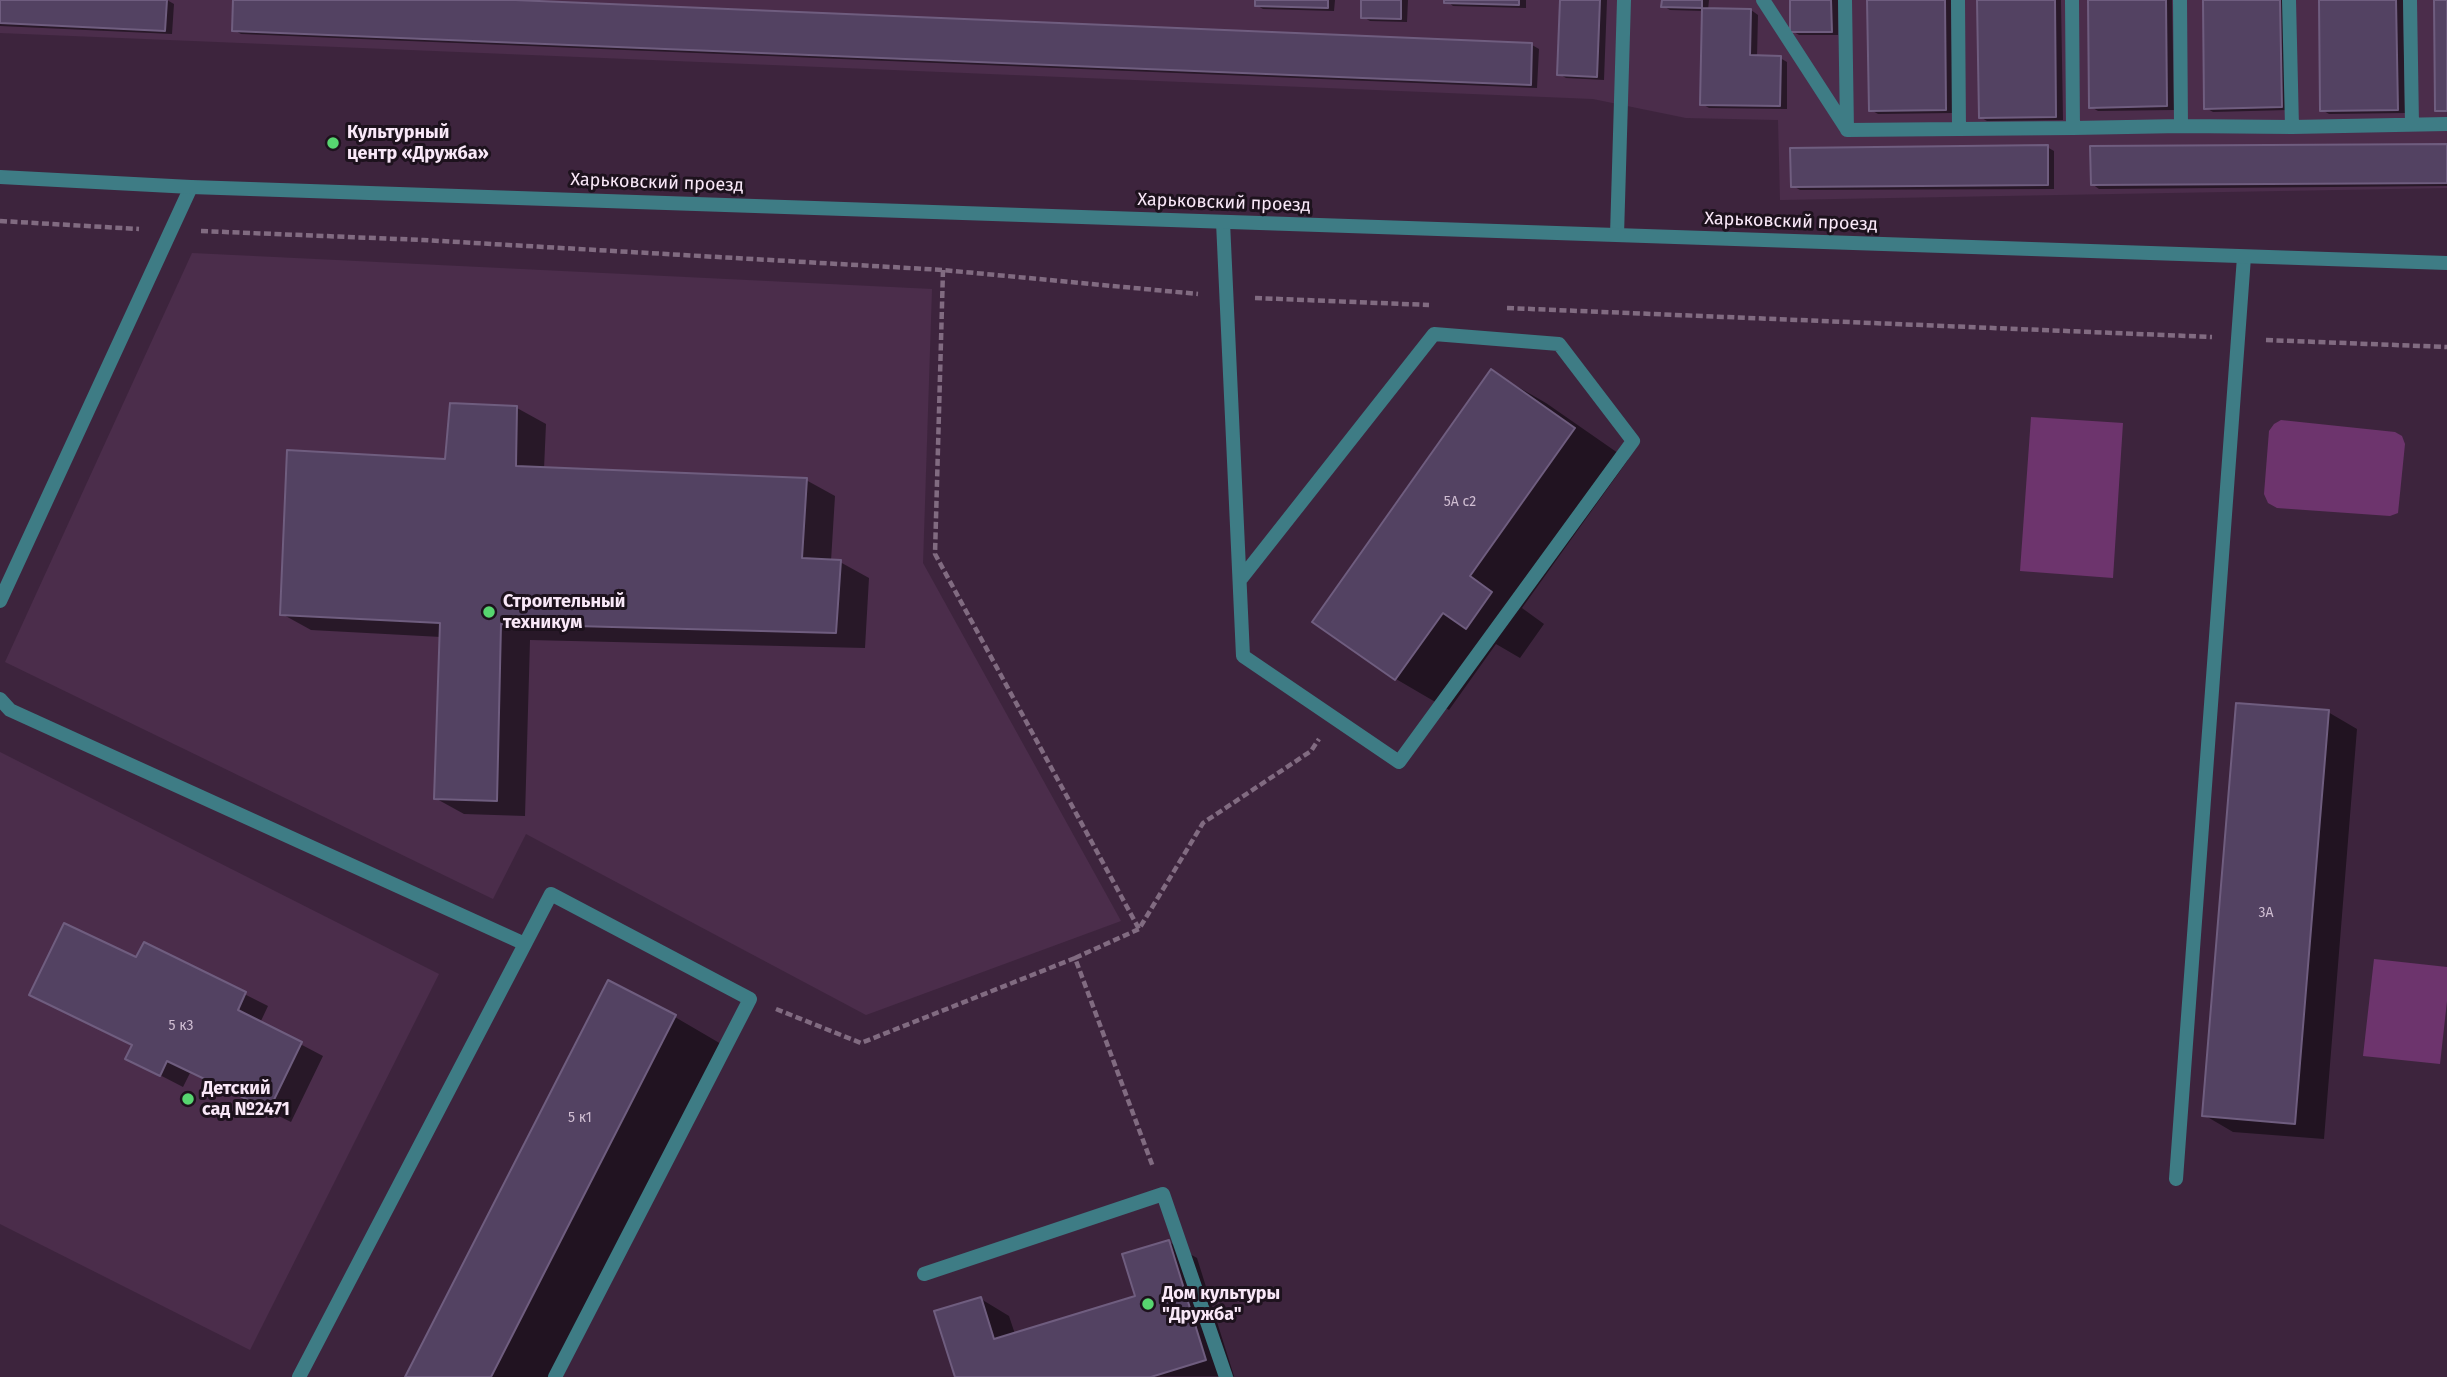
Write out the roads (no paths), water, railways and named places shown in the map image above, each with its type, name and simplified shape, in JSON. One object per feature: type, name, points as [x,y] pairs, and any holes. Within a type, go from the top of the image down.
[{"type":"street","points":[[1617,235],[1624,0]]},
{"type":"street","points":[[1763,0],[1847,130]]},
{"type":"street","points":[[1845,0],[1847,130]]},
{"type":"street","points":[[1958,0],[1959,129]]},
{"type":"street","points":[[2072,0],[2073,128]]},
{"type":"street","points":[[2180,0],[2181,126]]},
{"type":"street","points":[[2289,0],[2292,127]]},
{"type":"street","points":[[2410,0],[2412,124]]},
{"type":"street","points":[[1847,130],[2447,124]]},
{"type":"street","name":"Харьковский проезд","points":[[0,177],[191,187],[2447,263]]},
{"type":"street","points":[[1,593],[191,187]]},
{"type":"street","points":[[1223,222],[1243,656],[1399,762],[1633,441],[1559,344],[1434,334],[1240,580]]},
{"type":"street","points":[[2176,1179],[2244,257]]},
{"type":"street","points":[[0,699],[10,710],[525,944]]},
{"type":"street","points":[[299,1377],[551,894],[750,999],[555,1377]]},
{"type":"street","points":[[924,1274],[1163,1194],[1226,1377]]},
{"type":"place","name":"Культурный центр «Дружба»","points":[[333,143]]},
{"type":"place","name":"Строительный техникум","points":[[489,612]]},
{"type":"place","name":"Детский сад №2471","points":[[188,1099]]},
{"type":"place","name":"Дом культуры \"Дружба\"","points":[[1148,1304]]}]
